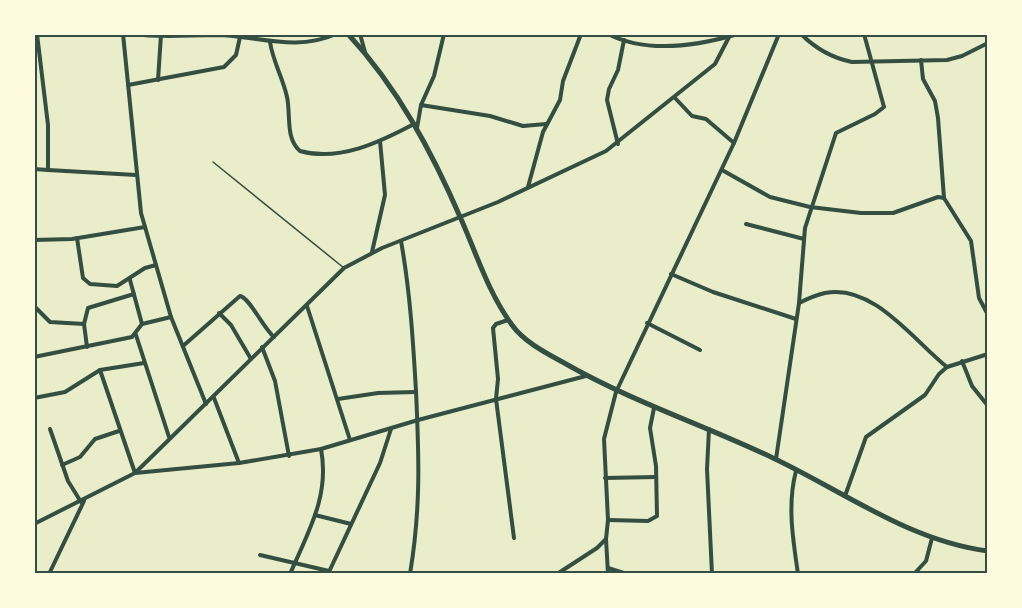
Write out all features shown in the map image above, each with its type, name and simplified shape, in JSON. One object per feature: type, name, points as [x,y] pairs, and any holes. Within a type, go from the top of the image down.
[{"type":"main road","points":[[348,34],[398,97],[416,126],[461,218],[490,291],[508,320],[537,348],[616,392],[776,459],[845,496],[932,538],[987,551]]},
{"type":"street","points":[[37,34],[48,125],[48,170]]},
{"type":"street","points":[[123,34],[136,175],[145,226],[171,317],[206,404]]},
{"type":"street","points":[[133,34],[219,35],[270,42],[315,42],[336,34]]},
{"type":"street","points":[[360,34],[365,53]]},
{"type":"street","points":[[270,42],[273,59],[287,97],[291,138],[294,146],[312,154],[330,155],[380,141],[416,126],[421,105],[434,76],[444,34]]},
{"type":"street","points":[[528,188],[546,124],[560,100],[563,81],[581,34]]},
{"type":"street","points":[[608,34],[624,40],[655,45],[681,45],[738,34]]},
{"type":"street","points":[[608,573],[604,439],[616,392],[722,170],[779,34]]},
{"type":"street","points":[[801,34],[815,48],[852,62],[956,58],[987,43]]},
{"type":"street","points":[[776,459],[799,303],[804,240],[810,207],[836,133],[883,109],[864,34]]},
{"type":"street","points":[[158,80],[161,36]]},
{"type":"street","points":[[128,85],[224,67],[236,55],[240,37]]},
{"type":"street","points":[[34,524],[135,473],[169,437],[214,398],[262,347],[344,268],[372,253],[461,218],[588,161],[618,144],[715,64],[729,37]]},
{"type":"street","points":[[618,144],[608,100],[609,89],[618,70],[624,40]]},
{"type":"street","points":[[921,60],[923,79],[935,101],[938,118],[944,198],[971,241],[979,298],[987,315]]},
{"type":"street","points":[[675,98],[692,116],[706,119],[734,142]]},
{"type":"street","points":[[421,105],[490,116],[523,126],[546,124]]},
{"type":"street","points":[[372,253],[385,195],[380,141]]},
{"type":"street","points":[[34,169],[136,175]]},
{"type":"street","points":[[722,170],[770,197],[810,207],[861,213],[892,213],[938,197],[944,198]]},
{"type":"street","points":[[746,224],[804,240]]},
{"type":"street","points":[[34,240],[77,238],[145,226]]},
{"type":"street","points":[[77,238],[86,282],[117,286],[130,280],[145,268],[156,265]]},
{"type":"street","points":[[401,241],[412,315],[418,420],[420,499],[410,573]]},
{"type":"street","points":[[671,274],[713,292],[796,319]]},
{"type":"street","points":[[130,280],[142,324],[136,335],[169,437]]},
{"type":"street","points":[[799,303],[824,293],[852,294],[887,312],[947,367]]},
{"type":"street","points":[[87,347],[84,324],[87,308],[134,294]]},
{"type":"street","points":[[183,346],[236,298],[244,297],[262,325],[274,337]]},
{"type":"street","points":[[34,306],[50,322],[84,324]]},
{"type":"street","points":[[307,306],[350,440]]},
{"type":"street","points":[[219,313],[231,325],[251,359]]},
{"type":"street","points":[[142,324],[171,317]]},
{"type":"street","points":[[508,320],[496,324],[493,328],[498,379],[496,399],[514,538]]},
{"type":"street","points":[[647,324],[700,350]]},
{"type":"street","points":[[34,357],[136,335]]},
{"type":"street","points":[[262,347],[275,381],[289,456]]},
{"type":"street","points":[[845,496],[866,437],[925,395],[939,374],[947,367],[987,354]]},
{"type":"street","points":[[962,361],[972,386],[987,406]]},
{"type":"street","points":[[34,398],[65,392],[100,370],[144,363]]},
{"type":"street","points":[[100,370],[135,473]]},
{"type":"street","points":[[135,473],[289,456],[586,376]]},
{"type":"street","points":[[338,399],[378,393],[416,392]]},
{"type":"street","points":[[214,398],[239,463]]},
{"type":"street","points":[[608,520],[653,520],[657,516],[656,477],[651,435],[654,408]]},
{"type":"street","points":[[50,429],[72,491],[83,501]]},
{"type":"street","points":[[260,555],[329,572],[380,463],[391,429]]},
{"type":"street","points":[[709,429],[707,469],[712,573]]},
{"type":"street","points":[[62,465],[81,457],[95,439],[119,430]]},
{"type":"street","points":[[290,573],[315,514],[324,483],[321,449]]},
{"type":"street","points":[[796,471],[792,488],[791,512],[798,573]]},
{"type":"street","points":[[605,478],[656,477]]},
{"type":"street","points":[[49,573],[83,501]]},
{"type":"street","points":[[315,514],[351,525]]},
{"type":"street","points":[[914,573],[926,561],[932,538]]},
{"type":"street","points":[[557,573],[597,548],[606,539]]},
{"type":"street","points":[[608,568],[627,573]]},
{"type":"lane","points":[[213,162],[344,268]]}]
